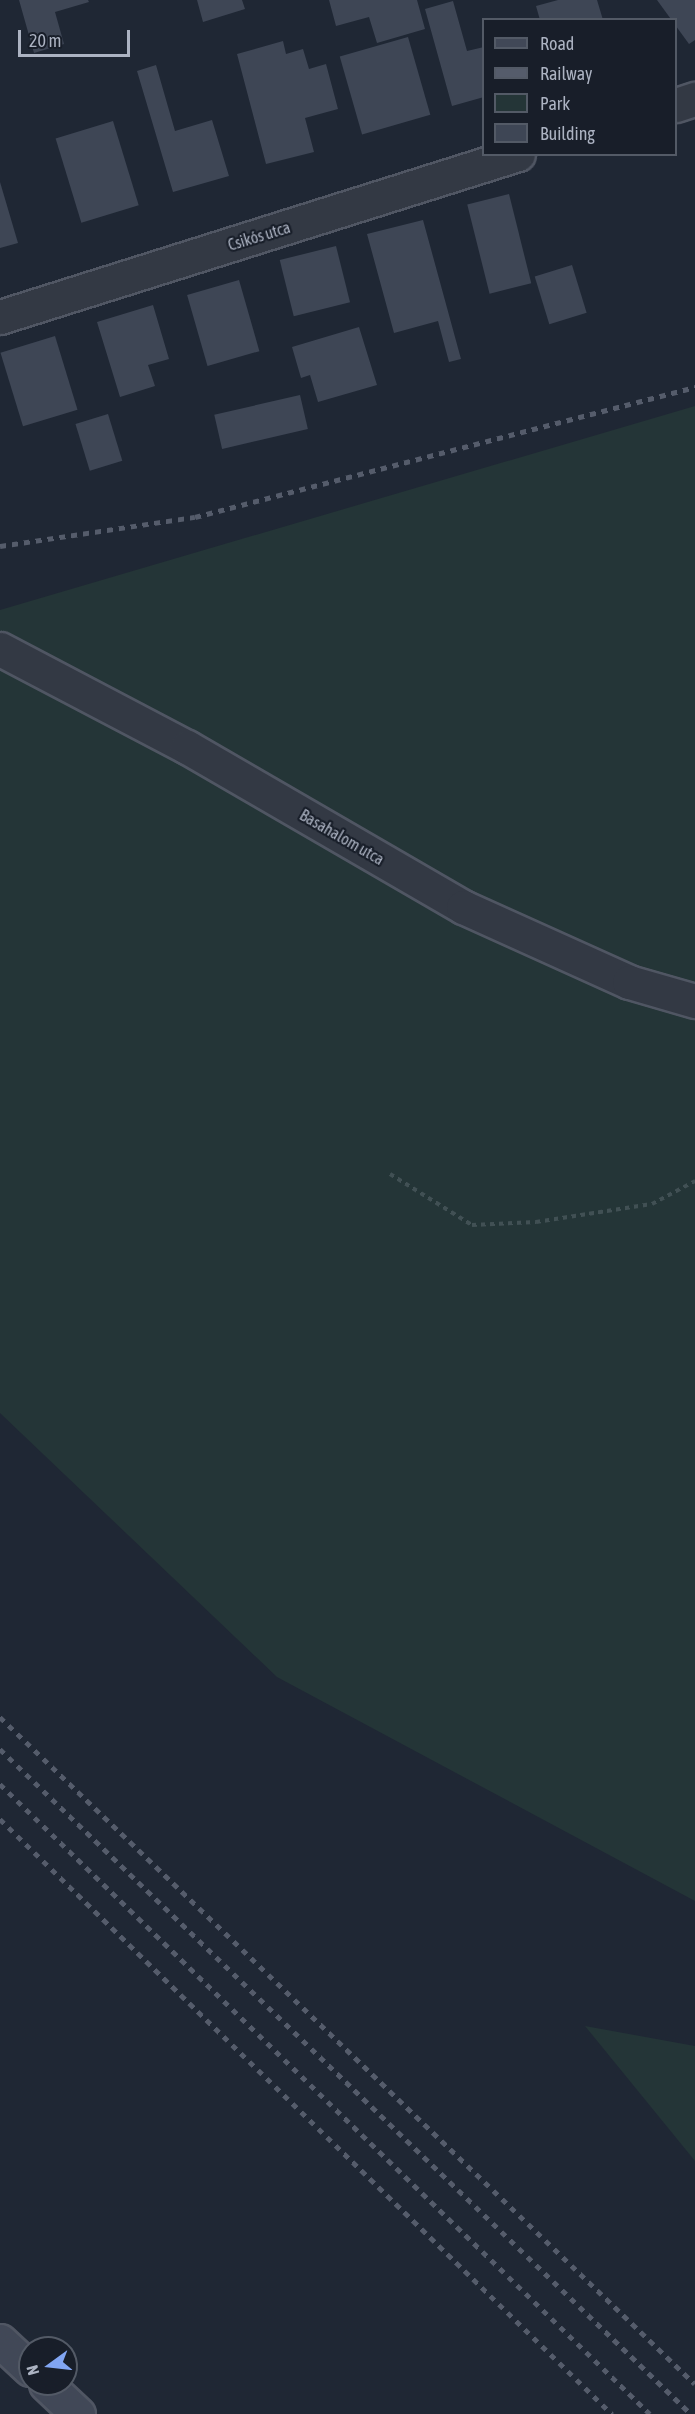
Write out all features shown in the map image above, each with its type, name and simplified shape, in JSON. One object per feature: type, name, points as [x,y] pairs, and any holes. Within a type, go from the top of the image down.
[{"type":"street","points":[[677,104],[695,99]]},
{"type":"street","name":"Csikós utca","points":[[0,317],[512,156]]},
{"type":"street","name":"Basahalom utca","points":[[0,649],[187,747],[463,907],[630,982],[695,1001]]},
{"type":"street","points":[[0,2341],[18,2358]]},
{"type":"street","points":[[59,2396],[78,2414]]},
{"type":"path","points":[[390,1174],[472,1225],[536,1222],[652,1204],[695,1181]]},
{"type":"green space","points":[[695,406],[695,1901],[277,1677],[0,1413],[0,610]]},
{"type":"green space","points":[[585,2026],[695,2046],[695,2161]]},
{"type":"building","points":[[19,0],[88,0],[89,2],[55,12],[64,44],[34,53]]},
{"type":"building","points":[[197,0],[242,0],[245,9],[203,22]]},
{"type":"building","points":[[329,0],[417,0],[425,29],[377,43],[369,17],[336,26]]},
{"type":"building","points":[[558,0],[597,0],[602,18],[539,18],[536,6]]},
{"type":"building","points":[[657,0],[695,0],[695,40],[689,44],[677,28],[677,18],[670,18]]},
{"type":"building","points":[[453,1],[467,51],[482,47],[482,98],[452,106],[425,9]]},
{"type":"building","points":[[408,37],[430,115],[362,134],[340,57]]},
{"type":"building","points":[[283,41],[286,54],[303,49],[309,69],[326,64],[338,109],[305,118],[314,152],[266,164],[237,54]]},
{"type":"building","points":[[156,65],[175,131],[212,120],[229,176],[173,192],[137,71]]},
{"type":"building","points":[[113,121],[139,205],[81,223],[56,139]]},
{"type":"building","points":[[0,182],[18,243],[0,248]]},
{"type":"building","points":[[509,194],[531,283],[490,294],[467,204]]},
{"type":"building","points":[[423,220],[461,359],[449,362],[438,321],[394,333],[367,234]]},
{"type":"building","points":[[336,246],[350,302],[294,316],[280,260]]},
{"type":"building","points":[[572,265],[587,313],[549,324],[535,276]]},
{"type":"building","points":[[239,280],[259,351],[207,366],[187,295]]},
{"type":"building","points":[[153,305],[169,359],[148,365],[155,386],[120,397],[97,322]]},
{"type":"building","points":[[359,327],[377,385],[318,402],[310,375],[301,378],[292,347]]},
{"type":"building","points":[[55,336],[78,410],[23,426],[0,353]]},
{"type":"building","points":[[300,395],[308,429],[222,449],[214,415]]},
{"type":"building","points":[[108,414],[122,461],[90,471],[75,424]]},
{"type":"railway","points":[[0,546],[195,517],[695,387]]},
{"type":"railway","points":[[0,1717],[695,2384]]},
{"type":"railway","points":[[0,1749],[691,2414]]},
{"type":"railway","points":[[0,1784],[650,2414]]},
{"type":"railway","points":[[0,1819],[612,2414]]}]
